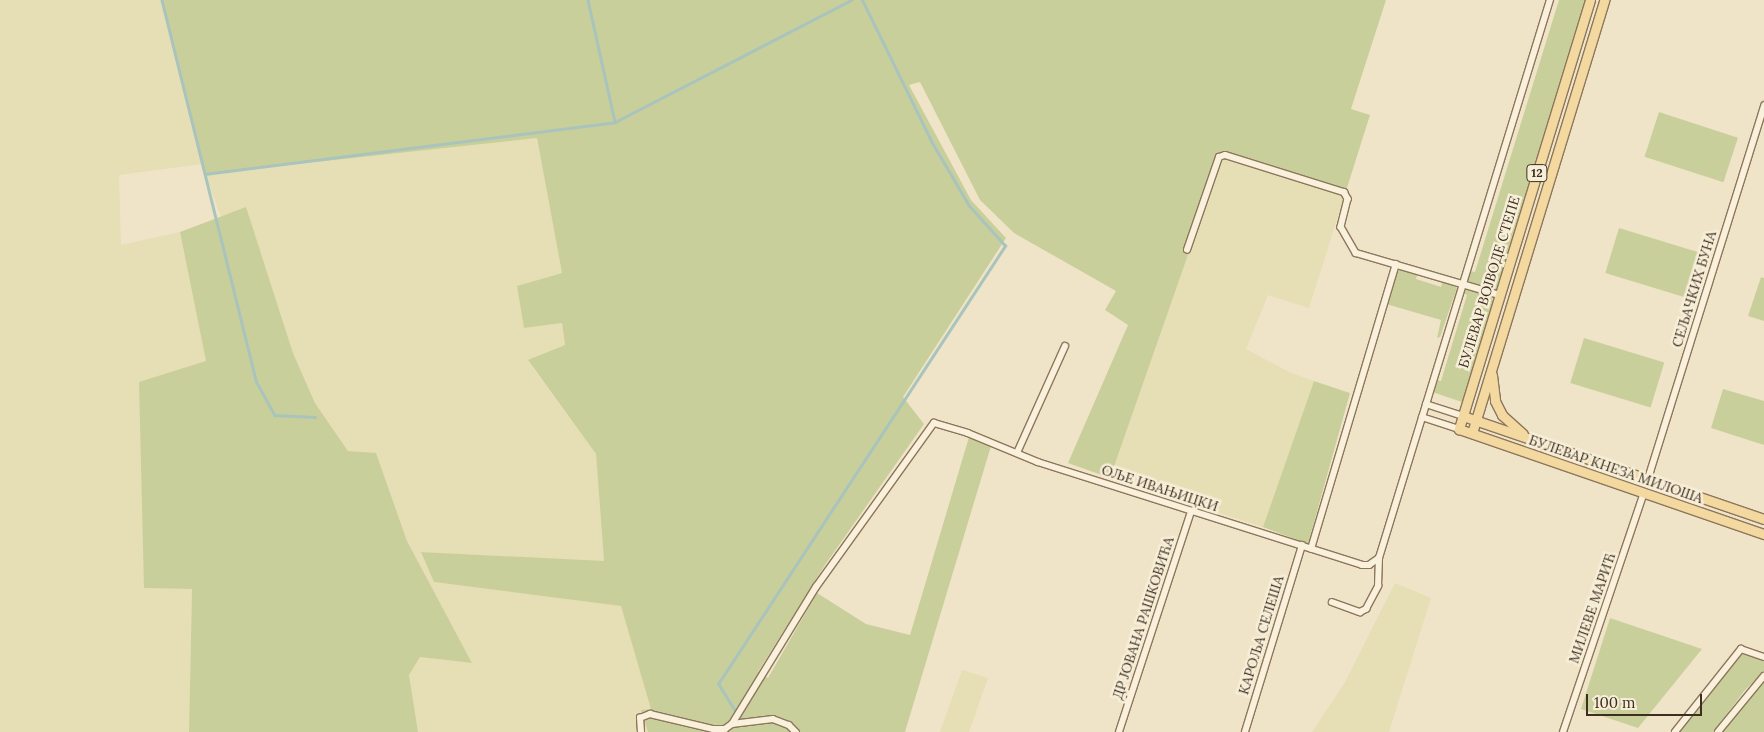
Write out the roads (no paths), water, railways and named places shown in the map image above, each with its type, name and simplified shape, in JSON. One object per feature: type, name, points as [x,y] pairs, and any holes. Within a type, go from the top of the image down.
[{"type":"main road","name":"БУЛЕВАР ВОЈВОДЕ СТЕПЕ","points":[[1459,429],[1590,0]]},
{"type":"main road","name":"БУЛЕВАР ВОЈВОДЕ СТЕПЕ","points":[[1472,433],[1604,0]]},
{"type":"main road","name":"12","points":[[1491,370],[1495,401],[1502,415],[1527,437]]},
{"type":"main road","name":"БУЛЕВАР КНЕЗА МИЛОША","points":[[1463,416],[1764,519]]},
{"type":"main road","name":"БУЛЕВАР КНЕЗА МИЛОША","points":[[1459,429],[1764,534]]},
{"type":"street","points":[[1332,602],[1354,611],[1366,609],[1378,586],[1379,558],[1550,0]]},
{"type":"street","name":"СЕЉАЧКИХ БУНА","points":[[1648,479],[1764,106]]},
{"type":"street","points":[[1187,250],[1219,157],[1230,156],[1344,192],[1348,199],[1341,227],[1356,252],[1500,295]]},
{"type":"street","points":[[1312,549],[1396,264]]},
{"type":"street","points":[[1017,453],[1065,346]]},
{"type":"street","points":[[1426,404],[1463,416]]},
{"type":"street","points":[[1422,417],[1459,429]]},
{"type":"street","name":"ОЉЕ ИВАЊИЦКИ","points":[[732,724],[816,587],[934,423],[968,433],[1017,453],[1190,512],[1362,565],[1370,565],[1379,558]]},
{"type":"street","name":"МИЛЕВЕ МАРИЋ","points":[[1563,732],[1644,493]]},
{"type":"street","name":"ДР ЈОВАНА РАШКОВИЋА","points":[[1119,732],[1190,512]]},
{"type":"street","name":"КАРОЉА СЕЛЕША","points":[[1245,732],[1302,546]]},
{"type":"street","points":[[1675,732],[1740,649],[1764,657]]},
{"type":"street","points":[[1718,732],[1764,676]]},
{"type":"street","points":[[641,732],[640,718],[650,714],[713,729],[725,729],[732,724],[773,719],[789,725],[796,732]]},
{"type":"waterway","points":[[162,0],[256,381],[275,415],[315,417]]},
{"type":"waterway","points":[[588,0],[615,122]]},
{"type":"waterway","points":[[205,174],[615,122],[851,0]]},
{"type":"waterway","points":[[735,711],[718,684],[1005,246],[969,206],[932,143],[862,0]]}]
